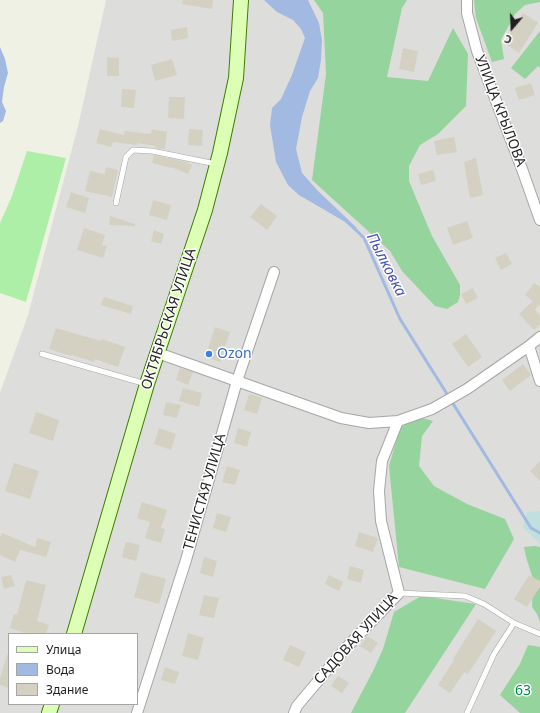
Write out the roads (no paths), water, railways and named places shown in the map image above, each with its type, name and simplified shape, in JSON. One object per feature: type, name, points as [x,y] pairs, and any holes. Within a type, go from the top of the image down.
[{"type":"street","name":"ОКТЯБРЬСКАЯ УЛИЦА","points":[[74,633],[147,384],[205,210],[236,78],[240,0]]},
{"type":"street","name":"УЛИЦА КРЫЛОВА","points":[[467,0],[467,13],[477,51],[540,220]]},
{"type":"street","name":"ТЕНИСТАЯ УЛИЦА","points":[[137,713],[186,560],[237,381],[274,272]]},
{"type":"street","points":[[158,353],[341,418],[370,423],[398,421],[432,410],[467,390],[540,337]]},
{"type":"street","points":[[529,346],[540,381]]},
{"type":"street","name":"САДОВАЯ УЛИЦА","points":[[294,713],[297,706],[344,650],[400,592],[381,521],[379,491],[382,461],[398,421]]},
{"type":"lane","points":[[116,202],[126,157],[133,150],[152,151],[217,164]]},
{"type":"lane","points":[[42,354],[147,384]]},
{"type":"lane","points":[[400,592],[465,596],[484,604],[514,623],[540,634]]},
{"type":"lane","points":[[467,713],[494,654],[514,623]]},
{"type":"water","points":[[264,0],[308,0],[319,23],[322,40],[318,78],[310,91],[302,117],[296,149],[302,173],[318,191],[359,230],[299,195],[288,185],[276,162],[270,125],[272,108],[281,99],[292,75],[305,38],[301,29],[293,20],[277,12]]},
{"type":"water","points":[[0,47],[5,59],[8,73],[2,102],[6,111],[3,121],[0,123]]},
{"type":"waterway","name":"Пылковка","points":[[347,222],[364,238],[400,319],[531,528],[540,533]]},
{"type":"place","name":"Ozon","points":[[209,354]]},
{"type":"park label","name":"63","points":[[523,691]]}]
